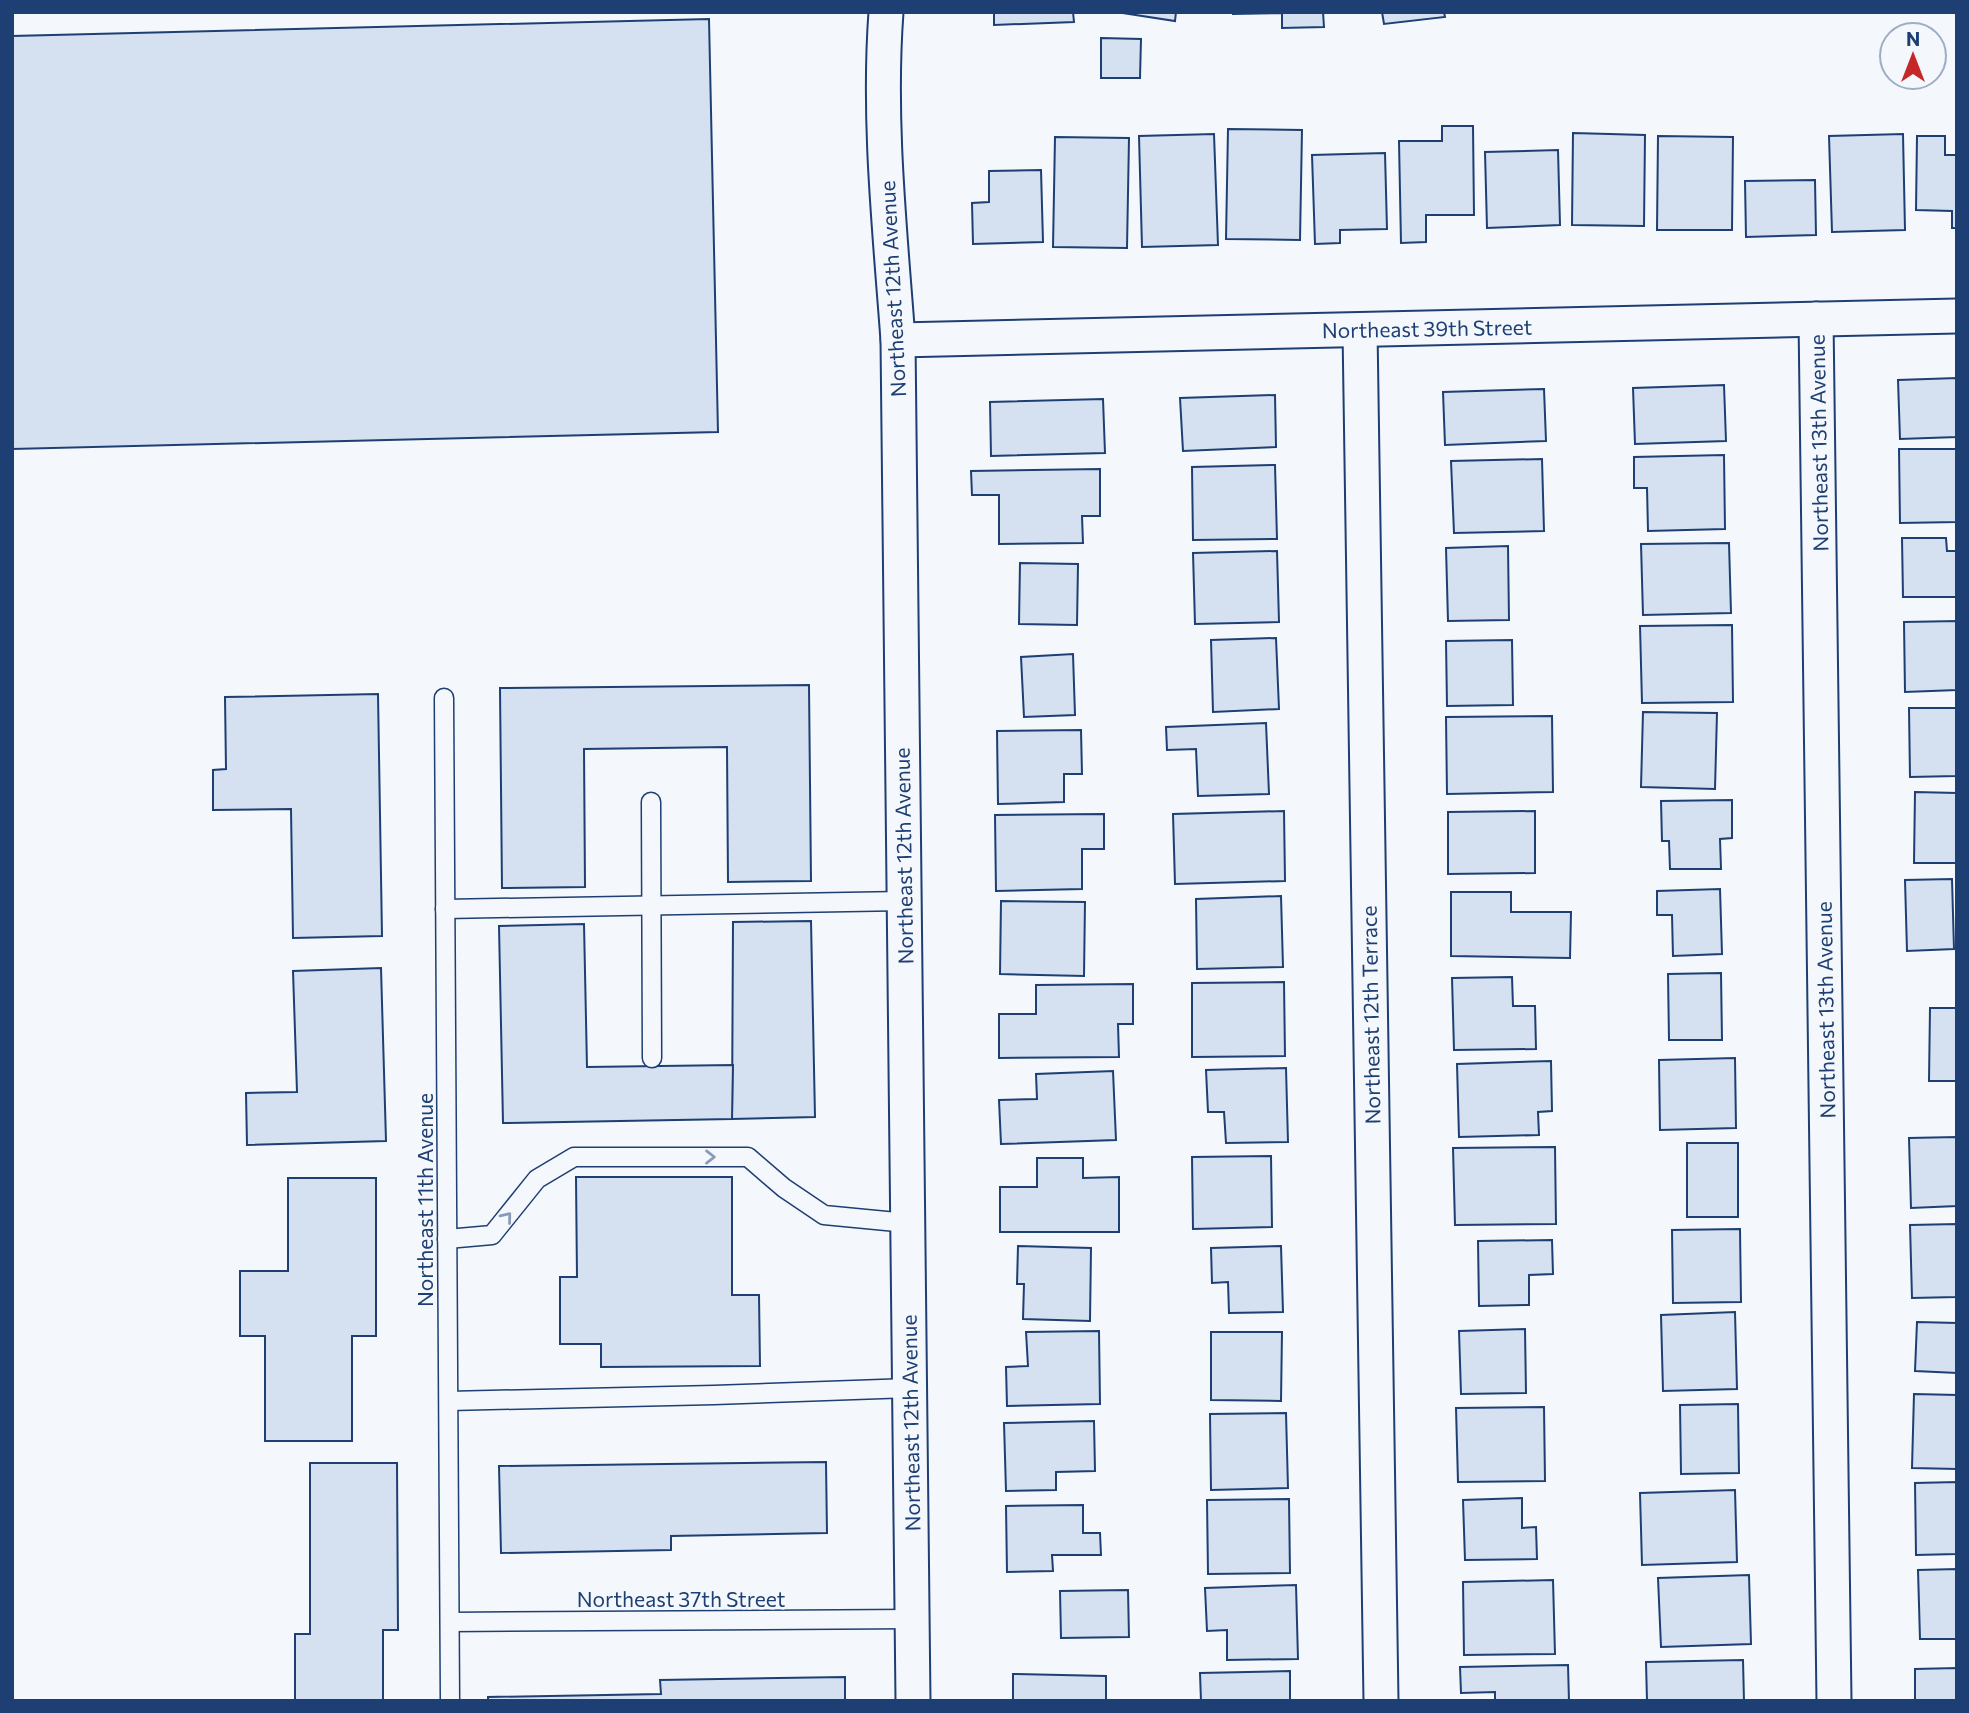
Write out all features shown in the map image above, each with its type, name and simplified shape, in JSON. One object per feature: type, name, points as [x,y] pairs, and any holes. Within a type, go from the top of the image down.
[{"type":"street","name":"Northeast 12th Avenue","points":[[886,12],[884,132],[898,340],[913,1701]]},
{"type":"street","name":"Northeast 39th Street","points":[[898,340],[1957,316]]},
{"type":"street","name":"Northeast 13th Avenue","points":[[1816,318],[1834,1701]]},
{"type":"street","name":"Northeast 12th Terrace","points":[[1360,330],[1381,1701]]},
{"type":"lane","name":"Northeast 11th Avenue","points":[[444,698],[450,1701]]},
{"type":"lane","points":[[651,802],[652,1058]]},
{"type":"lane","points":[[445,909],[904,901]]},
{"type":"lane","points":[[447,1239],[492,1236],[537,1179],[574,1157],[748,1157],[784,1188],[824,1215],[907,1223]]},
{"type":"lane","points":[[449,1401],[910,1388]]},
{"type":"lane","name":"Northeast 37th Street","points":[[450,1622],[912,1619]]},
{"type":"building","points":[[994,12],[1073,12],[1074,22],[994,25]]},
{"type":"building","points":[[1116,12],[1176,12],[1175,21]]},
{"type":"building","points":[[1233,12],[1323,12],[1324,27],[1282,28],[1282,13]]},
{"type":"building","points":[[1382,12],[1444,12],[1445,17],[1384,24]]},
{"type":"building","points":[[709,19],[718,432],[12,449],[12,36]]},
{"type":"building","points":[[1101,38],[1141,39],[1140,78],[1101,78]]},
{"type":"building","points":[[1442,126],[1473,126],[1474,215],[1426,215],[1426,242],[1401,243],[1399,141],[1442,141]]},
{"type":"building","points":[[1228,129],[1302,130],[1300,240],[1226,239]]},
{"type":"building","points":[[1573,133],[1645,135],[1644,226],[1572,225]]},
{"type":"building","points":[[1214,134],[1218,245],[1142,247],[1139,136]]},
{"type":"building","points":[[1903,134],[1905,230],[1832,232],[1829,136]]},
{"type":"building","points":[[1658,136],[1733,137],[1732,230],[1657,230]]},
{"type":"building","points":[[1917,136],[1945,136],[1945,155],[1957,155],[1957,228],[1952,228],[1952,211],[1916,210]]},
{"type":"building","points":[[1055,137],[1129,138],[1127,248],[1053,247]]},
{"type":"building","points":[[1558,150],[1560,225],[1487,228],[1485,152]]},
{"type":"building","points":[[1385,153],[1387,229],[1340,230],[1340,243],[1315,244],[1312,155]]},
{"type":"building","points":[[1041,170],[1043,242],[973,244],[972,203],[989,202],[989,171]]},
{"type":"building","points":[[1815,180],[1816,235],[1746,237],[1745,181]]},
{"type":"building","points":[[1957,378],[1957,437],[1900,439],[1898,380]]},
{"type":"building","points":[[1724,385],[1726,441],[1635,444],[1633,388]]},
{"type":"building","points":[[1544,389],[1546,441],[1445,445],[1443,392]]},
{"type":"building","points":[[1275,395],[1276,447],[1183,451],[1180,398]]},
{"type":"building","points":[[1103,399],[1105,453],[991,456],[990,402]]},
{"type":"building","points":[[1899,449],[1957,449],[1957,522],[1900,523]]},
{"type":"building","points":[[1724,455],[1725,529],[1648,531],[1647,488],[1634,488],[1634,457]]},
{"type":"building","points":[[1542,459],[1544,531],[1454,533],[1451,461]]},
{"type":"building","points":[[1275,465],[1277,539],[1193,540],[1192,467]]},
{"type":"building","points":[[1100,469],[1100,516],[1082,516],[1083,543],[999,544],[999,495],[972,495],[971,471]]},
{"type":"building","points":[[1902,538],[1946,538],[1947,551],[1957,551],[1957,597],[1903,597]]},
{"type":"building","points":[[1729,543],[1731,613],[1643,615],[1641,544]]},
{"type":"building","points":[[1508,546],[1509,620],[1448,621],[1446,548]]},
{"type":"building","points":[[1277,551],[1279,622],[1195,624],[1193,553]]},
{"type":"building","points":[[1020,563],[1078,564],[1077,625],[1019,624]]},
{"type":"building","points":[[1957,621],[1957,690],[1905,692],[1904,622]]},
{"type":"building","points":[[1732,625],[1733,702],[1642,703],[1640,626]]},
{"type":"building","points":[[1276,638],[1279,709],[1213,712],[1211,640]]},
{"type":"building","points":[[1512,640],[1513,705],[1447,706],[1446,641]]},
{"type":"building","points":[[1073,654],[1075,715],[1024,717],[1021,657]]},
{"type":"building","points":[[809,685],[811,881],[728,882],[727,747],[584,749],[585,887],[502,888],[500,688]]},
{"type":"building","points":[[378,694],[382,936],[293,938],[291,809],[213,810],[213,770],[226,769],[225,697]]},
{"type":"building","points":[[1909,708],[1957,708],[1957,776],[1910,777]]},
{"type":"building","points":[[1643,712],[1717,713],[1715,789],[1641,787]]},
{"type":"building","points":[[1552,716],[1553,792],[1447,794],[1446,717]]},
{"type":"building","points":[[1266,723],[1269,794],[1198,796],[1196,749],[1167,750],[1166,727]]},
{"type":"building","points":[[1081,730],[1082,774],[1064,774],[1064,802],[998,804],[997,731]]},
{"type":"building","points":[[1915,792],[1957,793],[1957,863],[1914,863]]},
{"type":"building","points":[[1732,800],[1732,838],[1720,839],[1721,869],[1670,869],[1669,841],[1662,841],[1661,801]]},
{"type":"building","points":[[1284,811],[1285,881],[1175,884],[1173,814]]},
{"type":"building","points":[[1535,811],[1535,873],[1448,874],[1448,812]]},
{"type":"building","points":[[1104,814],[1104,849],[1082,849],[1082,889],[996,891],[995,815]]},
{"type":"building","points":[[1952,879],[1954,949],[1907,951],[1905,880]]},
{"type":"building","points":[[1720,889],[1722,954],[1673,956],[1672,915],[1657,915],[1657,891]]},
{"type":"building","points":[[1451,892],[1511,892],[1511,912],[1571,912],[1570,958],[1451,956]]},
{"type":"building","points":[[1281,896],[1283,967],[1197,969],[1196,899]]},
{"type":"building","points":[[1001,901],[1085,902],[1084,976],[1000,974]]},
{"type":"building","points":[[811,921],[815,1117],[732,1119],[733,922]]},
{"type":"building","points":[[584,924],[587,1067],[733,1065],[732,1119],[503,1123],[499,926]]},
{"type":"building","points":[[381,968],[386,1141],[247,1145],[246,1093],[297,1092],[293,971]]},
{"type":"building","points":[[1721,973],[1722,1040],[1669,1040],[1668,974]]},
{"type":"building","points":[[1512,977],[1513,1006],[1535,1006],[1536,1049],[1454,1050],[1452,978]]},
{"type":"building","points":[[1284,982],[1285,1056],[1192,1057],[1192,983]]},
{"type":"building","points":[[1133,984],[1133,1024],[1118,1024],[1119,1057],[999,1058],[999,1014],[1036,1014],[1036,985]]},
{"type":"building","points":[[1930,1008],[1957,1008],[1957,1081],[1929,1081]]},
{"type":"building","points":[[1735,1058],[1736,1128],[1660,1130],[1659,1060]]},
{"type":"building","points":[[1551,1061],[1552,1111],[1538,1112],[1539,1135],[1459,1137],[1457,1064]]},
{"type":"building","points":[[1286,1068],[1288,1142],[1226,1143],[1224,1112],[1208,1112],[1206,1070]]},
{"type":"building","points":[[1113,1071],[1116,1140],[1001,1144],[999,1100],[1037,1099],[1036,1074]]},
{"type":"building","points":[[1957,1137],[1957,1206],[1911,1208],[1909,1138]]},
{"type":"building","points":[[1687,1143],[1738,1143],[1738,1217],[1687,1217]]},
{"type":"building","points":[[1555,1147],[1556,1224],[1455,1225],[1453,1148]]},
{"type":"building","points":[[1271,1156],[1272,1227],[1193,1229],[1192,1157]]},
{"type":"building","points":[[1037,1158],[1083,1158],[1083,1178],[1119,1177],[1119,1232],[1000,1232],[1000,1187],[1037,1187]]},
{"type":"building","points":[[576,1177],[732,1177],[732,1295],[759,1295],[760,1366],[601,1367],[601,1344],[560,1344],[560,1277],[577,1277]]},
{"type":"building","points":[[288,1178],[376,1178],[376,1336],[352,1336],[352,1441],[265,1441],[265,1336],[240,1336],[240,1271],[288,1271]]},
{"type":"building","points":[[1957,1224],[1957,1297],[1912,1298],[1910,1225]]},
{"type":"building","points":[[1740,1229],[1741,1302],[1673,1303],[1672,1230]]},
{"type":"building","points":[[1552,1240],[1553,1274],[1529,1275],[1529,1305],[1479,1306],[1478,1241]]},
{"type":"building","points":[[1018,1246],[1091,1248],[1090,1321],[1023,1319],[1024,1284],[1017,1284]]},
{"type":"building","points":[[1281,1246],[1283,1312],[1229,1313],[1228,1282],[1212,1283],[1211,1248]]},
{"type":"building","points":[[1735,1312],[1737,1389],[1663,1391],[1661,1315]]},
{"type":"building","points":[[1917,1322],[1957,1323],[1957,1373],[1915,1371]]},
{"type":"building","points":[[1525,1329],[1526,1393],[1461,1394],[1459,1331]]},
{"type":"building","points":[[1099,1331],[1100,1404],[1007,1406],[1006,1367],[1028,1366],[1026,1332]]},
{"type":"building","points":[[1211,1332],[1282,1332],[1281,1401],[1211,1400]]},
{"type":"building","points":[[1914,1394],[1957,1395],[1957,1469],[1912,1468]]},
{"type":"building","points":[[1738,1404],[1739,1473],[1681,1474],[1680,1405]]},
{"type":"building","points":[[1544,1407],[1545,1481],[1458,1482],[1456,1408]]},
{"type":"building","points":[[1286,1413],[1288,1488],[1211,1490],[1210,1414]]},
{"type":"building","points":[[1094,1421],[1095,1471],[1056,1472],[1056,1490],[1006,1491],[1004,1423]]},
{"type":"building","points":[[826,1462],[827,1533],[671,1536],[671,1550],[501,1553],[499,1466]]},
{"type":"building","points":[[310,1463],[397,1463],[398,1630],[383,1630],[383,1701],[295,1701],[295,1634],[310,1634]]},
{"type":"building","points":[[1957,1482],[1957,1554],[1916,1555],[1915,1483]]},
{"type":"building","points":[[1735,1490],[1737,1562],[1642,1565],[1640,1493]]},
{"type":"building","points":[[1522,1498],[1522,1528],[1536,1527],[1537,1559],[1465,1560],[1463,1500]]},
{"type":"building","points":[[1289,1499],[1290,1573],[1208,1574],[1207,1500]]},
{"type":"building","points":[[1083,1505],[1083,1533],[1100,1533],[1101,1555],[1052,1555],[1053,1571],[1007,1572],[1006,1506]]},
{"type":"building","points":[[1957,1569],[1957,1639],[1920,1639],[1918,1570]]},
{"type":"building","points":[[1749,1575],[1751,1644],[1661,1647],[1658,1578]]},
{"type":"building","points":[[1553,1580],[1555,1654],[1464,1655],[1463,1582]]},
{"type":"building","points":[[1296,1585],[1298,1659],[1227,1660],[1227,1630],[1207,1631],[1205,1588]]},
{"type":"building","points":[[1128,1590],[1129,1637],[1061,1638],[1060,1591]]},
{"type":"building","points":[[1743,1660],[1744,1701],[1647,1701],[1646,1662]]},
{"type":"building","points":[[1568,1665],[1569,1701],[1495,1701],[1495,1692],[1461,1693],[1460,1667]]},
{"type":"building","points":[[1957,1668],[1957,1701],[1915,1701],[1915,1669]]},
{"type":"building","points":[[1290,1671],[1290,1701],[1201,1701],[1200,1673]]},
{"type":"building","points":[[1013,1674],[1106,1676],[1106,1701],[1013,1701]]},
{"type":"building","points":[[845,1677],[845,1701],[488,1701],[488,1697],[661,1694],[660,1680]]}]
